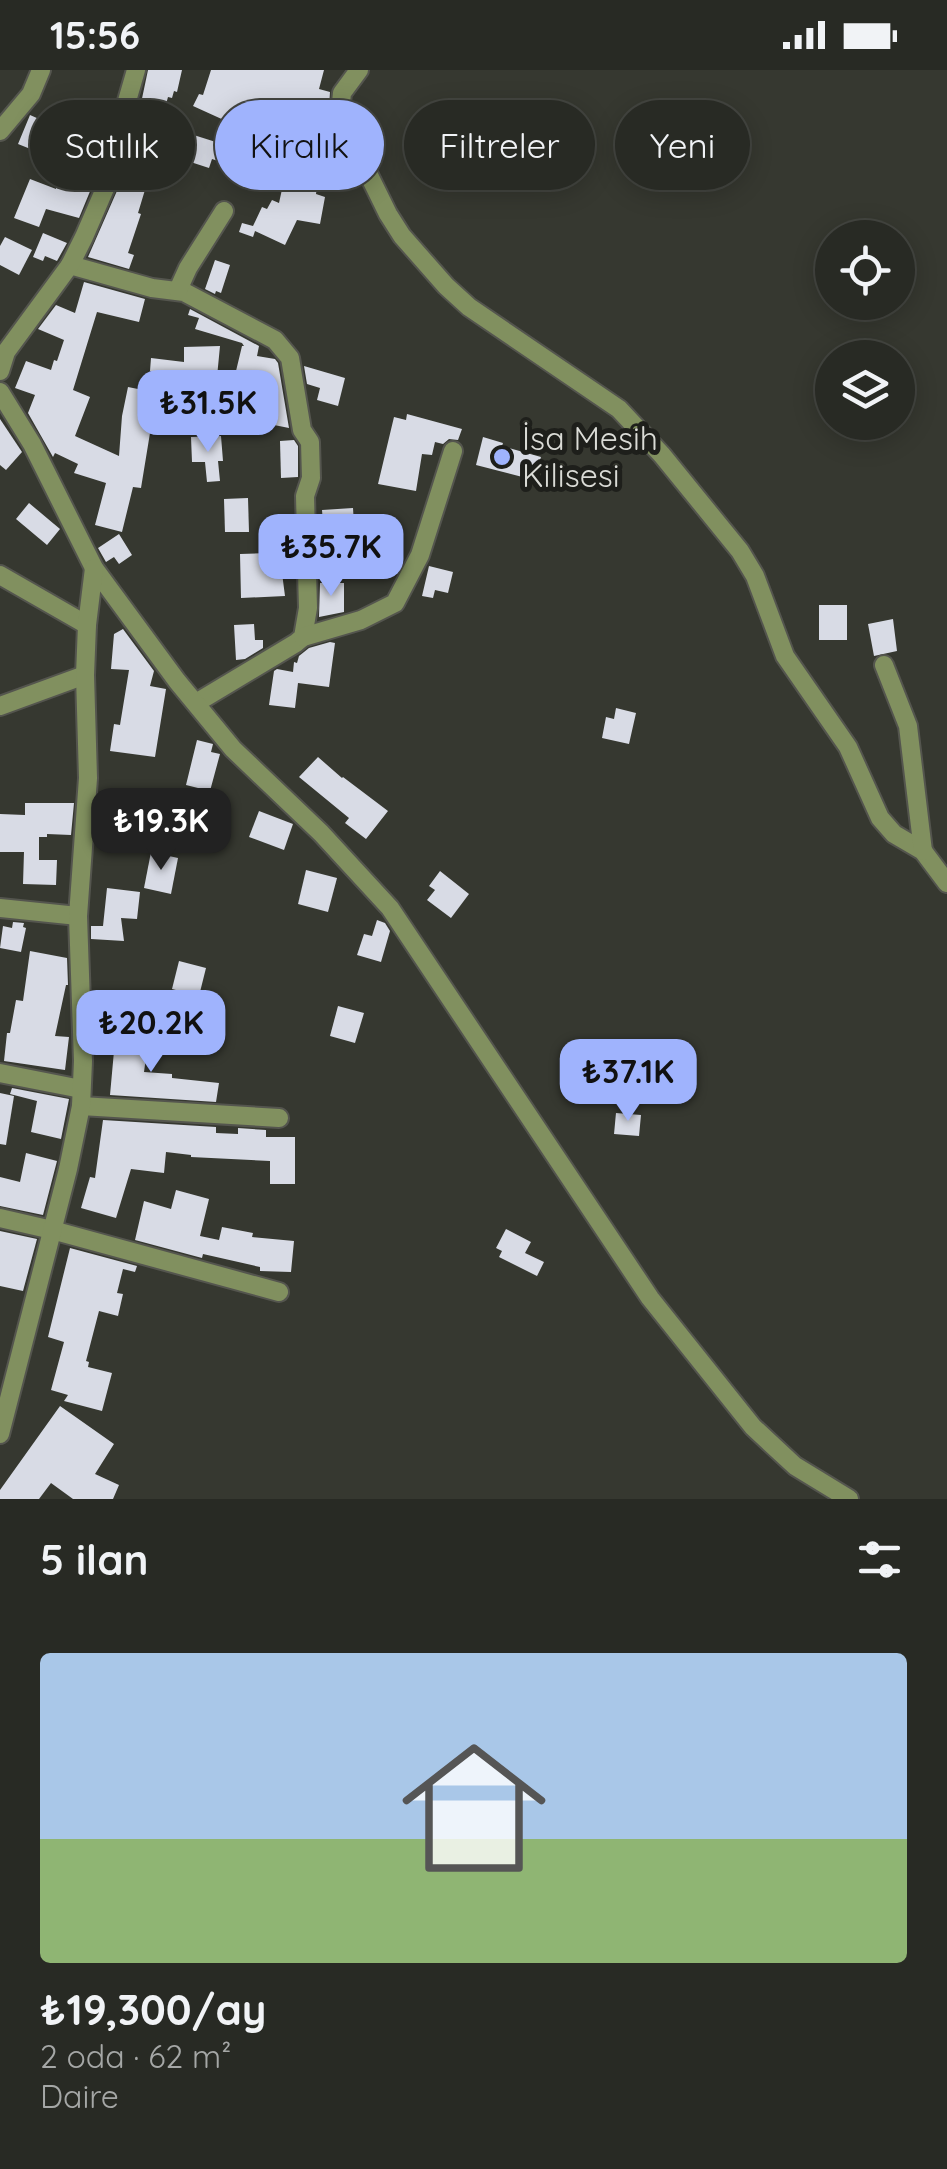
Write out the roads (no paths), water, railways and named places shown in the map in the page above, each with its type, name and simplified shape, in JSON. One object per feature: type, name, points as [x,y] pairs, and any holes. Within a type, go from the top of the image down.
[{"type":"street","points":[[0,130],[31,94],[40,70]]},
{"type":"street","points":[[0,371],[3,347],[70,264],[116,163],[129,125],[128,101],[136,70]]},
{"type":"street","points":[[359,70],[342,92],[341,103],[362,161],[402,236],[469,307],[619,410],[662,455],[740,551],[755,576],[785,656],[848,747],[880,818],[894,834],[923,851],[947,883]]},
{"type":"street","points":[[178,290],[224,211]]},
{"type":"street","points":[[70,264],[152,288],[178,290],[275,340],[290,358],[302,430],[310,442],[311,478],[305,496],[308,608],[303,637]]},
{"type":"street","points":[[0,392],[32,444],[94,568],[176,681],[233,748],[321,833],[390,908],[650,1298],[753,1427],[795,1466],[849,1499]]},
{"type":"street","points":[[196,703],[303,637],[362,620],[395,603],[420,554],[453,451]]},
{"type":"street","points":[[0,1434],[81,1097],[78,916],[88,778],[87,626],[94,568]]},
{"type":"street","points":[[0,575],[87,626]]},
{"type":"street","points":[[884,665],[908,726],[923,851]]},
{"type":"street","points":[[0,706],[85,676]]},
{"type":"street","points":[[0,908],[78,916]]},
{"type":"street","points":[[0,1073],[81,1097],[278,1118]]},
{"type":"street","points":[[0,1218],[279,1292]]},
{"type":"place","name":"İsa Mesih Kilisesi","points":[[502,457]]}]
